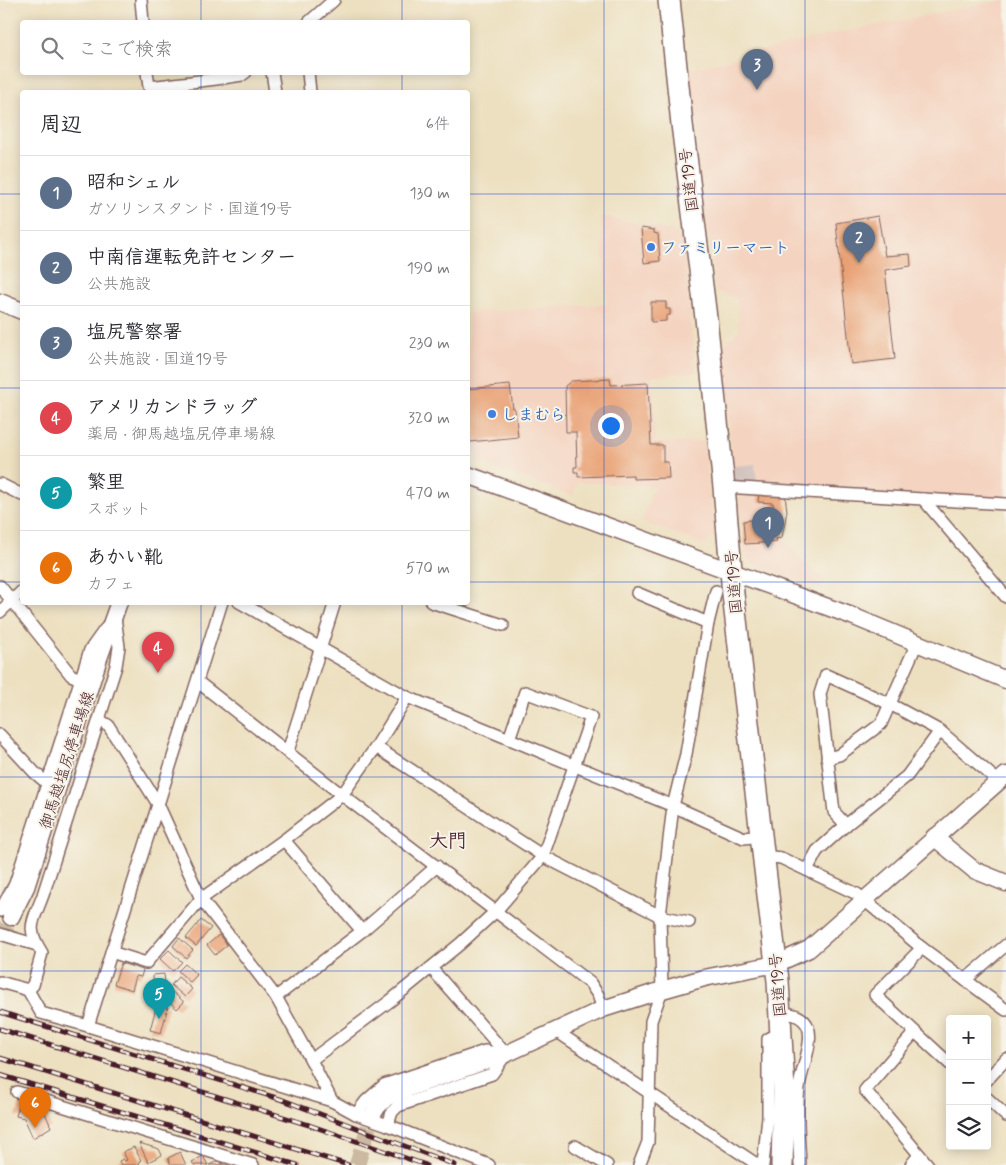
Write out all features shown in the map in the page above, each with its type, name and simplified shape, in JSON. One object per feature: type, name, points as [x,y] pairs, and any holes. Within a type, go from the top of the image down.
[{"type":"highway","name":"国道19号","points":[[668,0],[776,964],[784,1091],[782,1165]]},
{"type":"street","points":[[141,0],[143,20]]},
{"type":"street","points":[[311,20],[334,0]]},
{"type":"street","points":[[147,75],[148,87],[216,80],[242,75]]},
{"type":"street","points":[[272,75],[275,90]]},
{"type":"street","points":[[308,75],[310,90]]},
{"type":"street","points":[[0,302],[20,310]]},
{"type":"street","points":[[470,476],[852,616],[1006,680]]},
{"type":"street","points":[[0,484],[20,494]]},
{"type":"street","points":[[724,487],[1006,504]]},
{"type":"street","points":[[923,499],[1006,597]]},
{"type":"street","points":[[0,586],[71,675],[80,679]]},
{"type":"street","points":[[639,1165],[648,1142],[649,1064],[652,1021],[662,990],[660,916],[673,806],[686,754],[708,623],[716,590]]},
{"type":"street","points":[[0,612],[20,593]]},
{"type":"street","points":[[637,594],[708,623]]},
{"type":"street","points":[[88,1026],[221,605]]},
{"type":"street","points":[[244,605],[407,697],[673,806],[762,846],[782,858],[857,894],[922,948],[1006,1010]]},
{"type":"street","points":[[288,751],[334,605]]},
{"type":"street","points":[[440,605],[503,625]]},
{"type":"street","points":[[6,914],[90,650],[117,609]]},
{"type":"street","points":[[28,990],[33,985],[42,953],[32,934],[32,926],[116,666],[119,647],[117,609]]},
{"type":"street","name":"御馬越塩尻停車場線","points":[[6,914],[26,887],[99,658],[117,609]]},
{"type":"street","points":[[827,758],[839,755],[881,724],[917,643]]},
{"type":"street","points":[[364,1114],[378,1106],[386,1098],[406,1089],[506,1054],[602,1009],[704,978],[776,964],[809,949],[1002,778],[940,731],[890,704],[826,675],[820,694],[834,812],[846,825]]},
{"type":"street","points":[[198,682],[342,795],[590,984],[598,995],[602,1009]]},
{"type":"street","points":[[311,1060],[390,1002],[431,968],[496,911],[544,856],[591,716],[525,692],[509,739]]},
{"type":"street","points":[[111,952],[146,963],[201,899],[284,840],[342,795],[376,747],[407,697]]},
{"type":"street","points":[[99,720],[108,725],[158,804],[201,899],[276,997],[332,1101]]},
{"type":"street","points":[[807,870],[817,851],[907,776],[940,731]]},
{"type":"street","points":[[0,735],[35,773],[47,783]]},
{"type":"street","points":[[376,747],[544,856],[660,916],[689,922]]},
{"type":"street","points":[[934,837],[974,870],[1006,883]]},
{"type":"street","points":[[284,840],[362,931]]},
{"type":"street","points":[[276,997],[362,931],[437,866]]},
{"type":"street","points":[[0,934],[37,945]]},
{"type":"street","points":[[966,980],[1006,945]]},
{"type":"street","points":[[922,948],[875,995],[946,1061]]},
{"type":"street","points":[[431,968],[506,1054]]},
{"type":"street","points":[[0,982],[28,990],[41,1013],[332,1101],[490,1165]]},
{"type":"street","points":[[763,1165],[768,1117],[768,1039],[780,1022],[793,1014],[804,1019],[809,1029],[810,1047],[804,1062],[799,1088],[800,1165]]},
{"type":"street","points":[[556,1031],[758,1165]]},
{"type":"street","points":[[914,1033],[865,1090],[928,1165]]},
{"type":"street","points":[[388,1124],[392,1112],[398,1106],[492,1074],[506,1054]]},
{"type":"street","points":[[991,1076],[1006,1059]]},
{"type":"street","points":[[17,1092],[253,1165]]},
{"type":"street","points":[[991,1102],[1006,1116]]},
{"type":"street","points":[[575,1146],[607,1165]]},
{"type":"street","points":[[911,1165],[919,1155]]},
{"type":"shaded area","points":[[1006,0],[1006,501],[737,485],[757,482],[755,464],[734,466],[720,347],[739,331],[737,299],[716,291],[696,152],[699,148],[696,112],[691,110],[686,70],[818,37]]},
{"type":"shaded area","points":[[601,216],[664,229],[682,235],[696,372],[652,376],[656,443],[704,441],[714,536],[704,545],[642,521],[654,486],[578,482],[573,496],[470,459],[470,313],[607,304]]},
{"type":"shaded area","points":[[755,464],[757,482],[734,484],[734,466]]},
{"type":"shaded area","points":[[738,493],[788,495],[785,540],[797,556],[825,581],[823,590],[753,564],[746,558]]},
{"type":"building","points":[[878,216],[885,256],[910,254],[911,266],[885,270],[895,359],[851,364],[836,223]]},
{"type":"building","name":"ファミリーマート","points":[[641,228],[654,230],[654,233],[658,234],[660,261],[644,263]]},
{"type":"building","points":[[651,302],[666,302],[666,309],[670,309],[670,315],[666,316],[666,321],[651,322]]},
{"type":"building","points":[[610,379],[611,385],[648,383],[651,445],[663,445],[663,462],[668,462],[669,478],[633,479],[633,475],[578,477],[578,472],[574,472],[574,467],[577,467],[576,432],[566,432],[565,386],[571,381]]},
{"type":"building","name":"しまむら","points":[[510,385],[518,437],[470,442],[470,389]]},
{"type":"building","points":[[759,493],[785,495],[787,511],[782,538],[776,539],[777,542],[745,544],[743,521],[774,517],[773,503],[758,502]]},
{"type":"building","points":[[201,920],[211,928],[196,946],[186,938]]},
{"type":"building","points":[[219,935],[227,945],[215,955],[207,945]]},
{"type":"building","points":[[179,938],[193,950],[186,958],[173,946]]},
{"type":"building","points":[[169,950],[182,962],[173,971],[160,959]]},
{"type":"building","points":[[121,963],[143,970],[141,977],[136,976],[132,990],[114,984]]},
{"type":"building","points":[[185,964],[197,975],[190,982],[178,971]]},
{"type":"building","points":[[164,974],[166,993],[154,994],[153,975]]},
{"type":"building","points":[[178,977],[192,989],[185,997],[171,985]]},
{"type":"building","points":[[170,990],[184,1002],[177,1009],[164,997]]},
{"type":"building","points":[[157,1004],[168,1007],[161,1033],[150,1030]]},
{"type":"building","points":[[21,1099],[47,1107],[45,1113],[51,1127],[33,1138],[24,1118],[16,1116]]},
{"type":"building","points":[[139,1143],[159,1149],[162,1155],[148,1162]]},
{"type":"building","points":[[134,1147],[141,1160],[139,1161],[140,1163],[136,1165],[121,1165],[119,1161],[127,1160],[123,1152]]},
{"type":"building","points":[[180,1152],[186,1165],[171,1165],[168,1158]]},
{"type":"building","points":[[203,1156],[208,1165],[194,1165],[192,1162]]},
{"type":"building","points":[[220,1160],[222,1164],[226,1162],[228,1165],[209,1165]]},
{"type":"tunnel","points":[[0,940],[11,917]]},
{"type":"tunnel","points":[[357,1165],[372,1115]]},
{"type":"railway","points":[[0,1012],[283,1100],[455,1165]]},
{"type":"railway","points":[[0,1029],[309,1125],[426,1165]]},
{"type":"railway","points":[[0,1058],[348,1165]]},
{"type":"railway","points":[[0,1075],[297,1165]]},
{"type":"place","name":"塩尻警察署","points":[[757,90]]},
{"type":"place","name":"ファミリーマート","points":[[651,247]]},
{"type":"place","name":"中南信運転免許センター","points":[[859,263]]},
{"type":"place","name":"しまむら","points":[[492,414]]},
{"type":"place","name":"昭和シェル","points":[[768,548]]},
{"type":"place","name":"アメリカンドラッグ","points":[[158,673]]},
{"type":"place","name":"繁里","points":[[159,1019]]},
{"type":"place","name":"あかい靴","points":[[35,1128]]},
{"type":"district","name":"大門","points":[[448,840]]}]
